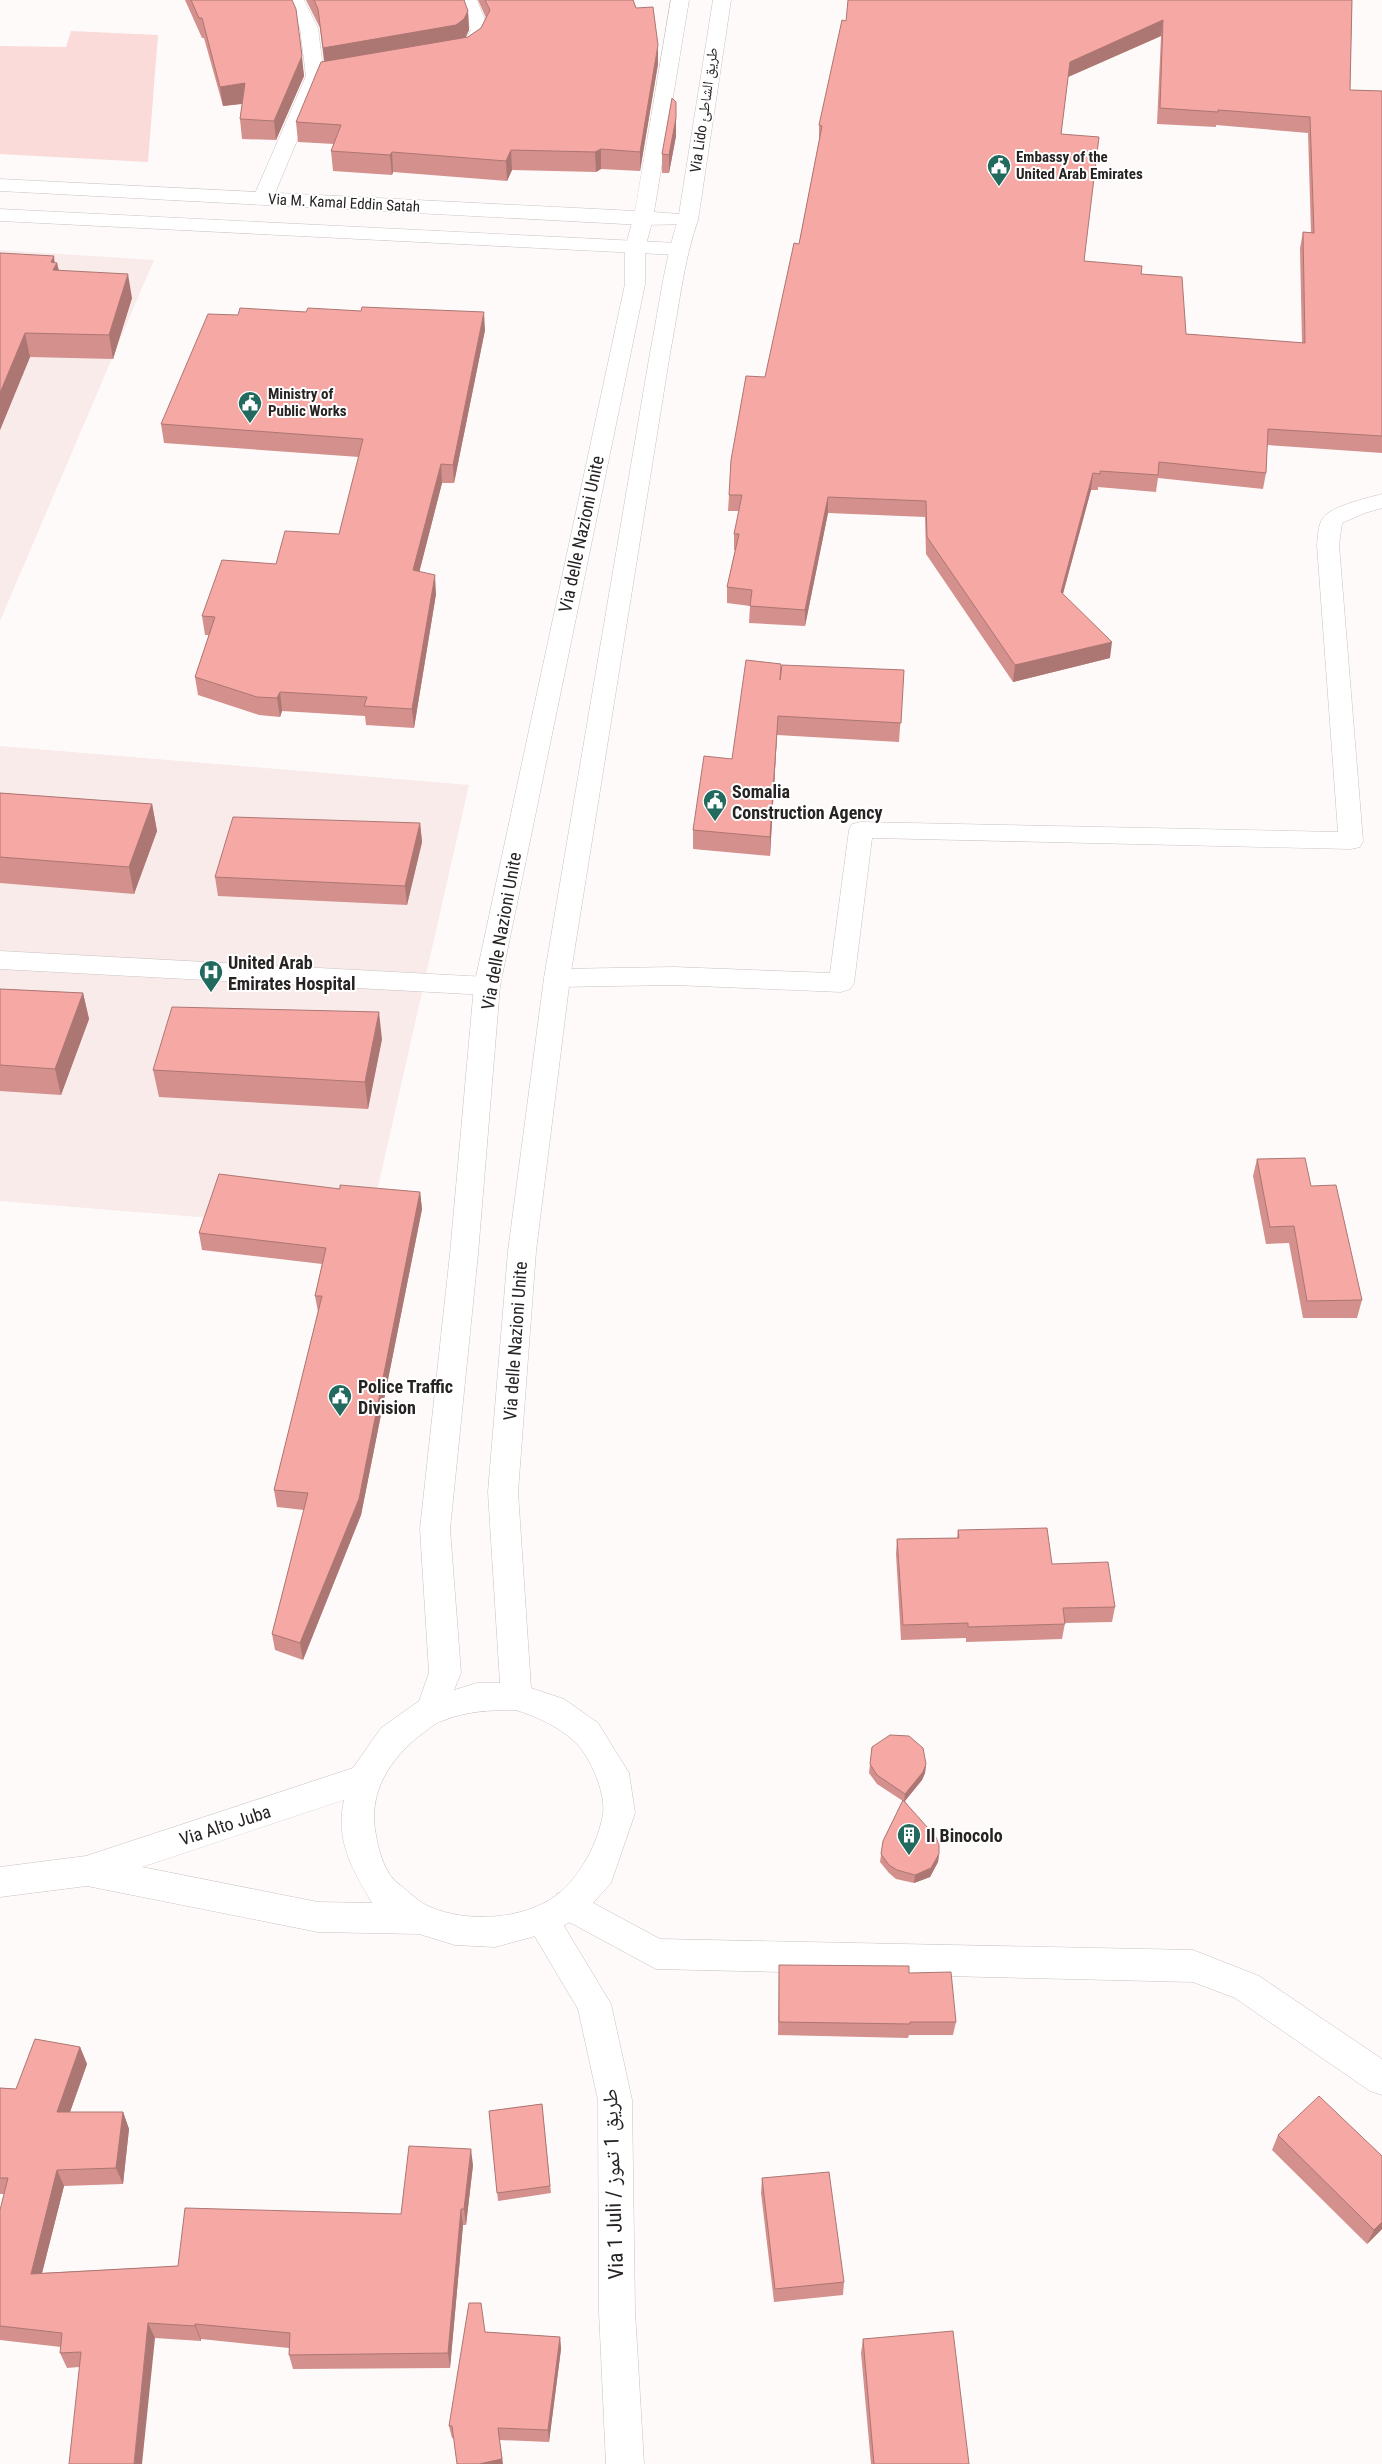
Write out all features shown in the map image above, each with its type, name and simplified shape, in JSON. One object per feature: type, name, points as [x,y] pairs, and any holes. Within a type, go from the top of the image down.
[{"type":"street","points":[[263,198],[315,76],[308,28],[295,0]]},
{"type":"street","points":[[436,54],[463,50],[476,42],[480,30],[468,0]]},
{"type":"street","name":"Via delle Nazioni Unite","points":[[430,1710],[444,1673],[435,1528],[464,1254],[487,986],[635,284],[635,248],[643,219],[680,0]]},
{"type":"street","name":"Via Lido طريق الشاطئ","points":[[688,220],[722,0]]},
{"type":"street","points":[[315,76],[333,73]]},
{"type":"street","name":"Via M. Kamal Eddin Satah","points":[[0,185],[688,220]]},
{"type":"street","name":"Via M. Kamal Eddin Satah","points":[[0,215],[678,249]]},
{"type":"street","name":"Via delle Nazioni Unite","points":[[516,1696],[503,1492],[522,1251],[557,978],[660,353],[677,268],[678,249],[688,220]]},
{"type":"street","points":[[557,978],[674,976],[841,983],[861,830],[1351,841],[1328,545],[1332,520],[1357,508],[1382,501]]},
{"type":"street","points":[[0,960],[487,986]]},
{"type":"street","points":[[0,1882],[86,1871],[318,1917],[419,1919],[455,1930],[495,1932],[555,1912],[599,1872],[619,1813],[613,1773],[587,1733],[553,1709],[516,1696],[477,1697],[430,1710],[392,1738],[364,1779],[356,1819],[364,1858],[384,1893],[419,1919]]},
{"type":"street","name":"Via Alto Juba","points":[[86,1871],[364,1779]]},
{"type":"street","points":[[555,1912],[656,1954],[1193,1966],[1247,1987],[1382,2079]]},
{"type":"street","name":"Via 1 Juli / طريق 1 تموز","points":[[555,1912],[594,2004],[615,2100],[617,2311],[625,2464]]},
{"type":"shaded area","points":[[71,31],[158,35],[148,162],[0,154],[0,46],[66,47]]},
{"type":"shaded area","points":[[0,250],[154,260],[0,621]]},
{"type":"shaded area","name":"United Arab Emirates Hospital","points":[[0,746],[469,785],[368,1231],[0,1201]]},
{"type":"building","points":[[191,0],[292,0],[296,9],[302,56],[274,121],[240,119],[245,83],[220,87],[202,18],[199,18]]},
{"type":"building","points":[[314,0],[464,0],[468,11],[464,19],[456,25],[323,48],[318,9]]},
{"type":"building","points":[[485,0],[633,0],[636,8],[653,7],[658,45],[640,152],[601,149],[595,152],[511,150],[506,161],[392,152],[390,155],[331,151],[341,125],[296,122],[321,62],[468,37],[481,28],[490,10]]},
{"type":"building","points":[[848,0],[1352,0],[1350,90],[1382,91],[1382,436],[1268,429],[1266,473],[1159,462],[1158,475],[1100,471],[1100,474],[1093,473],[1061,592],[1112,642],[1015,665],[927,537],[926,501],[828,497],[805,610],[750,606],[752,590],[727,587],[739,534],[734,534],[742,495],[729,495],[731,460],[746,376],[765,377],[794,243],[799,244],[822,126],[819,125],[842,20],[846,21]],"holes":[[[1163,20],[1160,108],[1310,117],[1314,233],[1303,232],[1305,343],[1186,334],[1182,277],[1141,274],[1142,266],[1084,261],[1099,137],[1061,134],[1070,62]]]},
{"type":"building","points":[[672,98],[676,102],[676,118],[669,155],[662,154]]},
{"type":"building","points":[[0,253],[54,256],[51,262],[57,263],[53,270],[128,274],[109,335],[25,333],[0,393]]},
{"type":"building","points":[[362,307],[484,312],[453,465],[441,464],[413,570],[435,575],[412,709],[364,706],[367,697],[280,692],[277,698],[257,697],[195,677],[215,617],[202,616],[222,560],[276,564],[285,531],[339,534],[363,439],[161,424],[208,314],[238,315],[240,308],[306,312],[308,308],[361,311]]},
{"type":"building","points":[[746,660],[781,664],[780,680],[782,665],[904,670],[901,723],[778,716],[770,837],[693,830],[704,756],[732,759]]},
{"type":"building","points":[[0,793],[152,804],[129,867],[0,857]]},
{"type":"building","points":[[233,817],[420,823],[405,886],[215,877]]},
{"type":"building","points":[[0,989],[83,993],[55,1069],[0,1065]]},
{"type":"building","points":[[172,1007],[379,1012],[365,1082],[153,1070]]},
{"type":"building","points":[[1305,1158],[1311,1186],[1336,1185],[1362,1300],[1307,1301],[1294,1226],[1270,1227],[1257,1159]]},
{"type":"building","points":[[219,1174],[340,1189],[340,1185],[420,1192],[359,1499],[300,1643],[272,1634],[308,1493],[274,1490],[322,1296],[315,1296],[326,1248],[199,1233]]},
{"type":"building","points":[[1047,1528],[1052,1564],[1108,1562],[1115,1607],[1063,1608],[1065,1624],[968,1627],[968,1623],[903,1625],[897,1539],[959,1538],[958,1530]]},
{"type":"building","name":"Il Binocolo","points":[[890,1735],[909,1736],[923,1748],[926,1764],[923,1772],[905,1794],[877,1775],[870,1764],[872,1747]]},
{"type":"building","name":"Il Binocolo","points":[[903,1800],[936,1837],[939,1845],[939,1854],[931,1868],[915,1875],[897,1870],[889,1865],[881,1854],[883,1841]]},
{"type":"building","points":[[779,1965],[909,1966],[909,1973],[951,1972],[956,2022],[910,2022],[910,2024],[779,2022]]},
{"type":"building","points":[[35,2039],[80,2047],[57,2112],[123,2112],[116,2168],[57,2170],[31,2274],[178,2266],[185,2208],[401,2214],[409,2146],[471,2149],[464,2209],[461,2209],[448,2353],[289,2355],[290,2333],[195,2324],[195,2326],[148,2323],[134,2464],[69,2464],[81,2352],[60,2353],[62,2333],[0,2326],[0,2210],[8,2178],[0,2178],[0,2088],[16,2089]]},
{"type":"building","points":[[1319,2096],[1382,2156],[1382,2222],[1374,2230],[1278,2135]]},
{"type":"building","points":[[542,2104],[550,2186],[497,2193],[489,2111]]},
{"type":"building","points":[[829,2172],[844,2282],[775,2289],[762,2178]]},
{"type":"building","points":[[469,2303],[481,2303],[485,2332],[560,2337],[548,2430],[498,2428],[502,2459],[479,2464],[457,2464],[452,2426],[449,2426]]},
{"type":"building","points":[[953,2331],[969,2464],[874,2464],[863,2339]]},
{"type":"place","name":"Embassy of the United Arab Emirates","points":[[999,187]]},
{"type":"place","name":"Ministry of Public Works","points":[[250,424]]},
{"type":"place","name":"Somalia Construction Agency","points":[[715,822]]},
{"type":"place","name":"United Arab Emirates Hospital","points":[[211,993]]},
{"type":"place","name":"Police Traffic Division","points":[[340,1417]]},
{"type":"place","name":"Il Binocolo","points":[[909,1856]]}]
